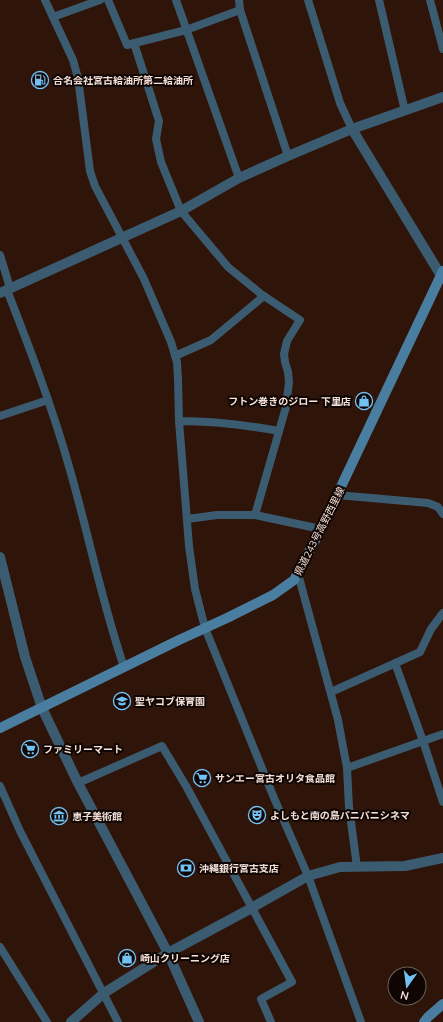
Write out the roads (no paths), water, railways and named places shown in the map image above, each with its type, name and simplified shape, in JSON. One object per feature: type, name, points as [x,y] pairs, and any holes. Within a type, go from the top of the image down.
[{"type":"main road","name":"県道243号高野西里線","points":[[0,728],[273,595],[294,580],[321,529],[442,275]]},
{"type":"main road","points":[[424,1022],[428,1016],[443,1004]]},
{"type":"street","points":[[45,0],[73,60],[78,78],[90,172],[95,186],[144,279],[171,342],[175,356],[178,379],[179,421],[187,519],[195,588],[205,628],[271,791],[308,876],[361,1022]]},
{"type":"street","points":[[53,16],[100,0]]},
{"type":"street","points":[[108,0],[127,45],[186,30],[240,10]]},
{"type":"street","points":[[176,0],[239,178]]},
{"type":"street","points":[[239,0],[240,10],[288,156]]},
{"type":"street","points":[[308,0],[340,103],[352,129],[442,275]]},
{"type":"street","points":[[379,0],[405,111]]},
{"type":"street","points":[[430,0],[443,49]]},
{"type":"street","points":[[134,43],[159,121],[156,139],[161,162],[181,211],[228,267],[264,296],[300,320],[287,341],[284,354],[289,382],[286,407],[255,515]]},
{"type":"street","points":[[6,290],[181,211],[239,178],[288,156],[352,129],[443,97]]},
{"type":"street","points":[[0,255],[6,290],[48,400],[71,471],[100,591],[124,667]]},
{"type":"street","points":[[175,356],[211,340],[264,296]]},
{"type":"street","points":[[0,416],[48,400]]},
{"type":"street","points":[[179,421],[200,421],[279,431]]},
{"type":"street","points":[[337,495],[428,503],[438,507],[443,514]]},
{"type":"street","points":[[187,519],[217,515],[255,515],[321,529]]},
{"type":"street","points":[[0,558],[25,656],[42,708],[78,783],[168,953],[199,1022]]},
{"type":"street","points":[[298,574],[338,720],[347,768],[349,807],[357,867]]},
{"type":"street","points":[[331,692],[420,652],[443,613]]},
{"type":"street","points":[[395,663],[443,802]]},
{"type":"street","points":[[347,768],[443,734]]},
{"type":"street","points":[[78,783],[162,746],[186,786],[292,982],[261,999],[271,1022]]},
{"type":"street","points":[[0,786],[24,838],[118,1022]]},
{"type":"street","points":[[71,1022],[104,993],[168,953],[308,876],[340,867],[405,866],[443,858]]},
{"type":"street","points":[[0,947],[47,1022]]},
{"type":"place","name":"合名会社宮古給油所第二給油所","points":[[40,80]]},
{"type":"place","name":"フトン巻きのジロー 下里店","points":[[364,401]]},
{"type":"place","name":"聖ヤコブ保育園","points":[[122,701]]},
{"type":"place","name":"ファミリーマート","points":[[30,749]]},
{"type":"place","name":"サンエー宮古オリタ食品館","points":[[202,778]]},
{"type":"place","name":"よしもと南の島パニパニシネマ","points":[[257,815]]},
{"type":"place","name":"恵子美術館","points":[[59,816]]},
{"type":"place","name":"沖縄銀行宮古支店","points":[[186,868]]},
{"type":"place","name":"崎山クリーニング店","points":[[127,958]]}]
